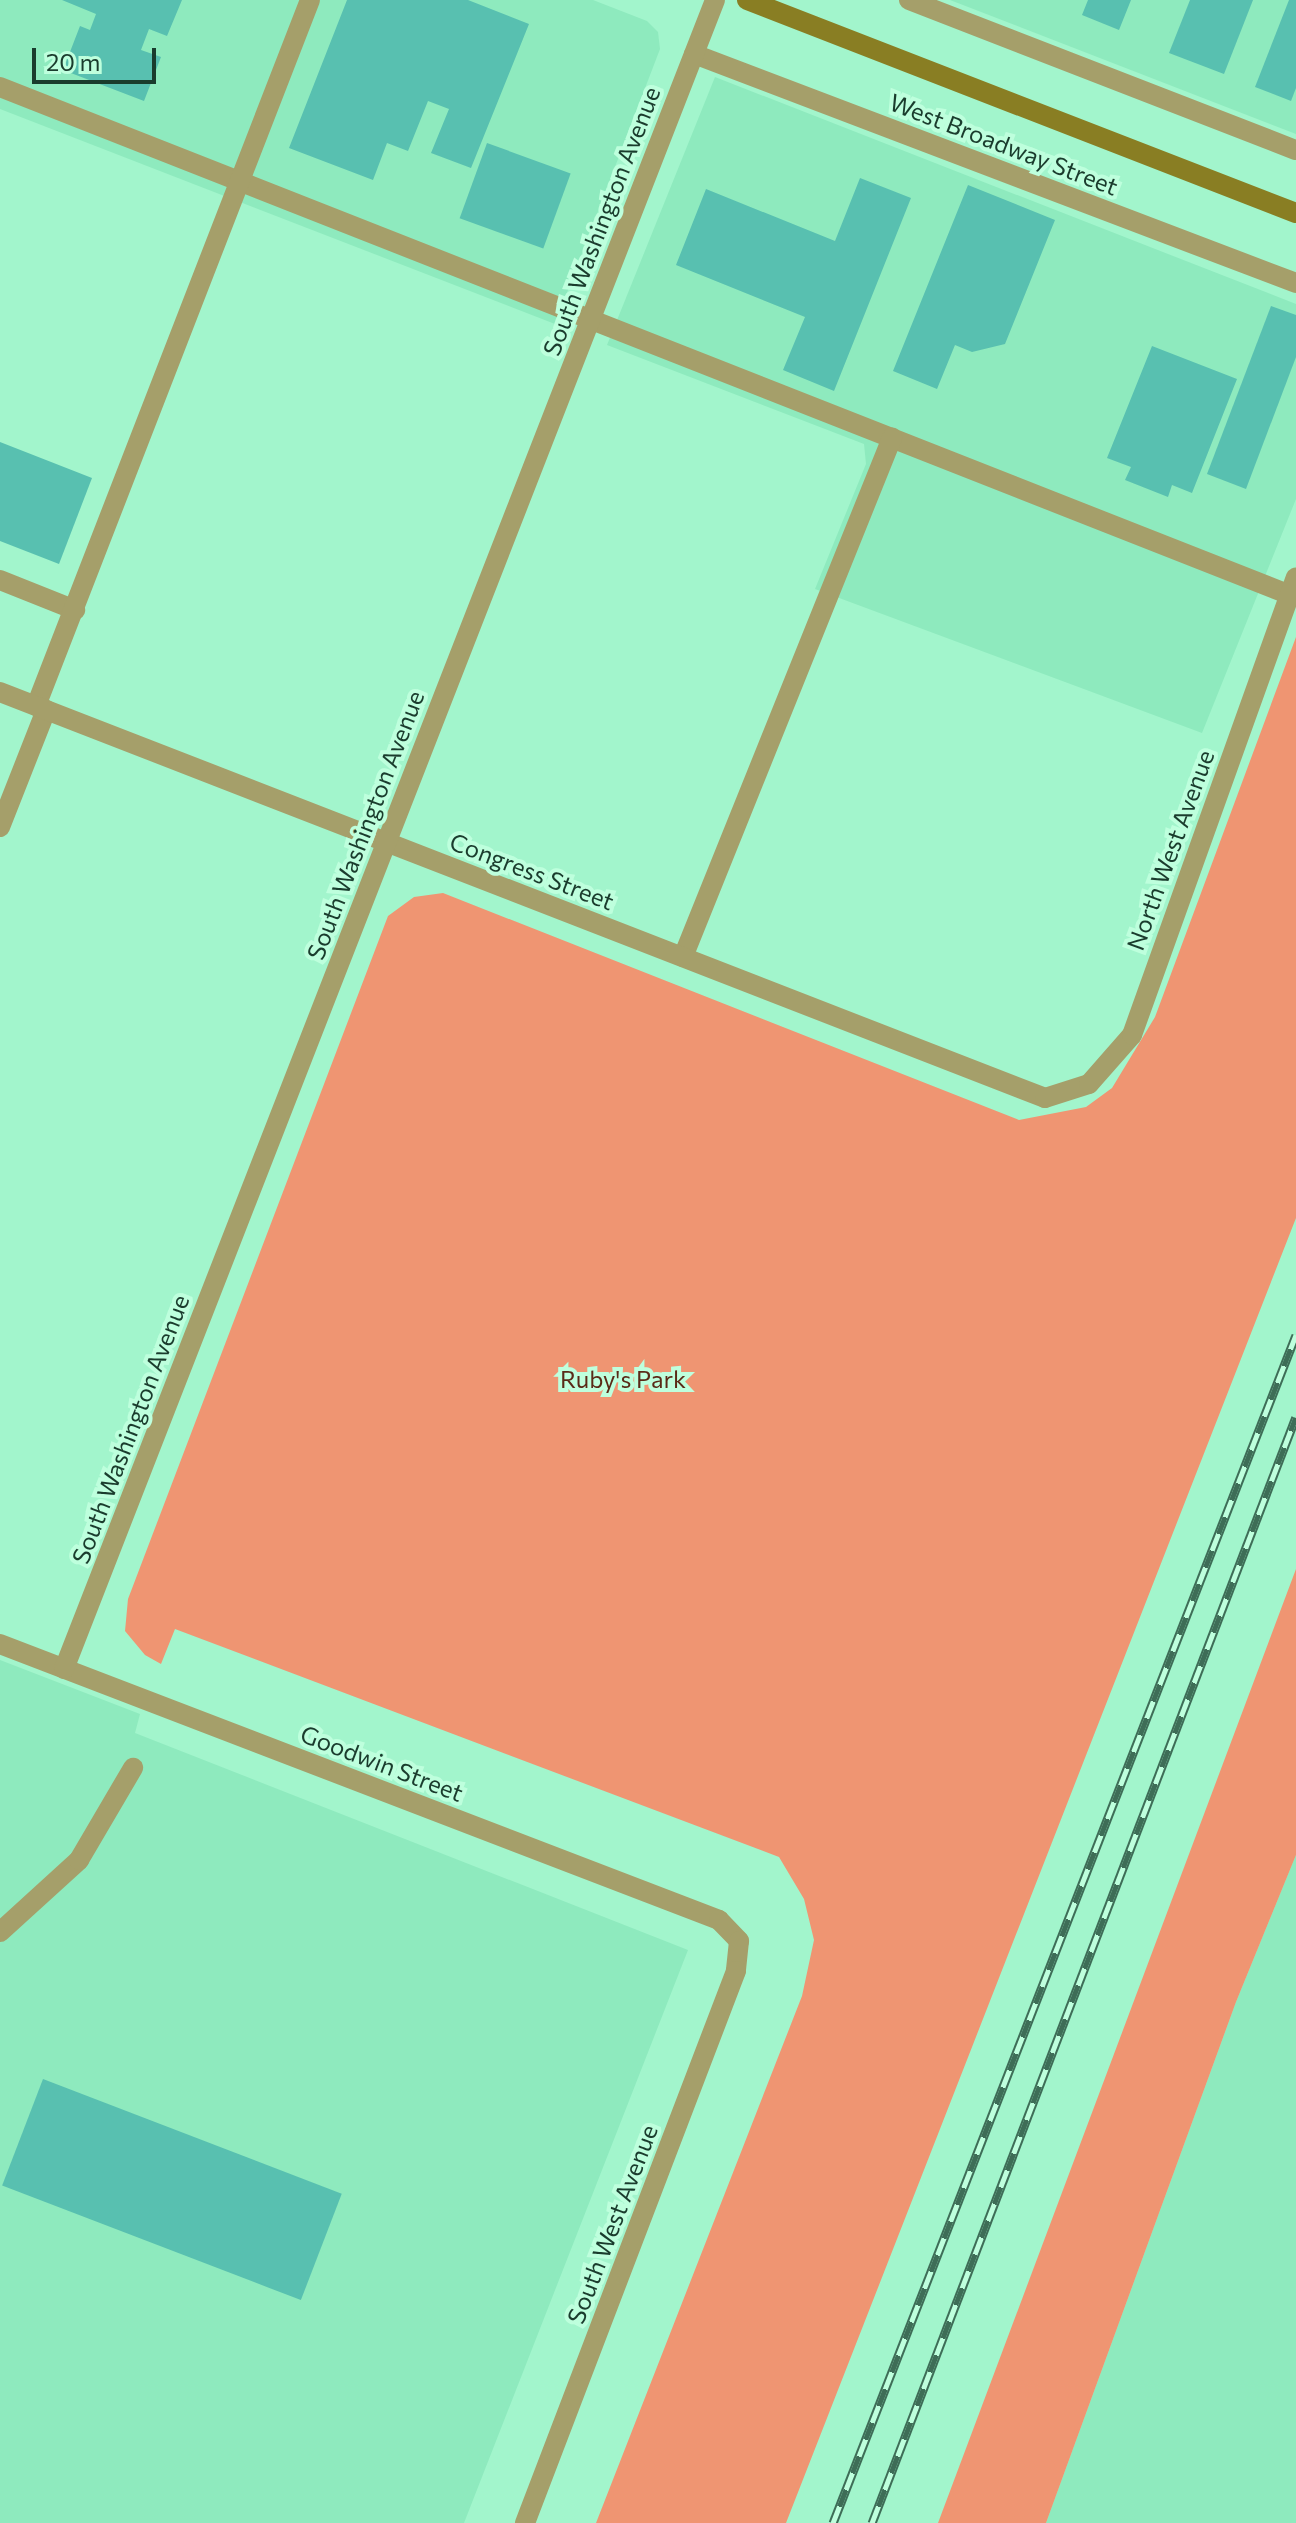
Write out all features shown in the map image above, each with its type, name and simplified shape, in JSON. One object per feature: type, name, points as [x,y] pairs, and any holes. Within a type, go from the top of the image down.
[{"type":"main road","name":"West Broadway Street","points":[[747,0],[1296,213]]},
{"type":"street","points":[[0,827],[75,610],[310,0]]},
{"type":"street","name":"South Washington Avenue","points":[[64,1669],[715,0]]},
{"type":"street","points":[[909,0],[1296,150]]},
{"type":"street","name":"West Broadway Street","points":[[694,54],[1296,283]]},
{"type":"street","points":[[0,87],[892,438],[1293,586]]},
{"type":"street","points":[[683,957],[892,438]]},
{"type":"street","points":[[0,580],[75,610]]},
{"type":"street","name":"North West Avenue","points":[[1045,1098],[1089,1084],[1132,1035],[1293,586]]},
{"type":"street","name":"Congress Street","points":[[0,692],[1045,1098]]},
{"type":"street","name":"Goodwin Street","points":[[0,1644],[719,1920],[739,1941]]},
{"type":"street","points":[[0,1932],[79,1860],[133,1768]]},
{"type":"street","name":"South West Avenue","points":[[525,2523],[736,1971],[739,1941]]},
{"type":"shaded area","points":[[0,0],[593,0],[647,21],[658,32],[660,49],[555,324],[0,109]]},
{"type":"shaded area","points":[[950,0],[1296,0],[1296,134]]},
{"type":"shaded area","points":[[715,77],[1296,304],[1296,499],[1202,733],[815,589],[866,464],[864,444],[607,345]]},
{"type":"shaded area","points":[[0,1660],[140,1714],[135,1733],[688,1950],[464,2523],[0,2523]]},
{"type":"shaded area","points":[[1296,1855],[1296,2523],[1046,2523],[1236,2002]]},
{"type":"green space","name":"Ruby's Park","points":[[1296,637],[1296,1218],[786,2523],[596,2523],[802,1996],[814,1940],[804,1899],[779,1857],[175,1629],[161,1664],[145,1655],[125,1631],[128,1599],[388,916],[414,897],[443,893],[1019,1120],[1086,1107],[1112,1088],[1155,1017]]},
{"type":"green space","points":[[1296,1569],[1296,1855],[1236,2002],[1046,2523],[938,2523]]},
{"type":"building","points":[[62,0],[182,0],[167,36],[149,29],[141,50],[161,57],[144,101],[63,70],[80,26],[90,30],[96,14]]},
{"type":"building","points":[[347,0],[468,0],[529,24],[471,168],[431,153],[449,109],[428,101],[408,151],[387,143],[373,180],[289,148]]},
{"type":"building","points":[[1088,0],[1131,0],[1119,30],[1082,15]]},
{"type":"building","points":[[1190,0],[1253,0],[1224,74],[1169,53]]},
{"type":"building","points":[[1289,0],[1296,0],[1296,88],[1291,101],[1255,87]]},
{"type":"building","points":[[487,143],[571,173],[543,249],[460,218]]},
{"type":"building","points":[[860,178],[911,198],[834,391],[783,370],[805,317],[676,265],[706,189],[835,241]]},
{"type":"building","points":[[968,185],[1055,220],[1005,344],[972,352],[955,345],[937,389],[893,371]]},
{"type":"building","points":[[1271,306],[1296,315],[1296,357],[1246,489],[1207,474]]},
{"type":"building","points":[[1152,346],[1237,379],[1192,493],[1172,485],[1168,497],[1125,480],[1131,467],[1107,458]]},
{"type":"building","points":[[0,442],[92,478],[59,564],[0,541]]},
{"type":"building","points":[[43,2079],[342,2194],[301,2300],[2,2185]]},
{"type":"railway","points":[[833,2523],[1296,1335]]},
{"type":"railway","points":[[872,2523],[1296,1417]]}]
